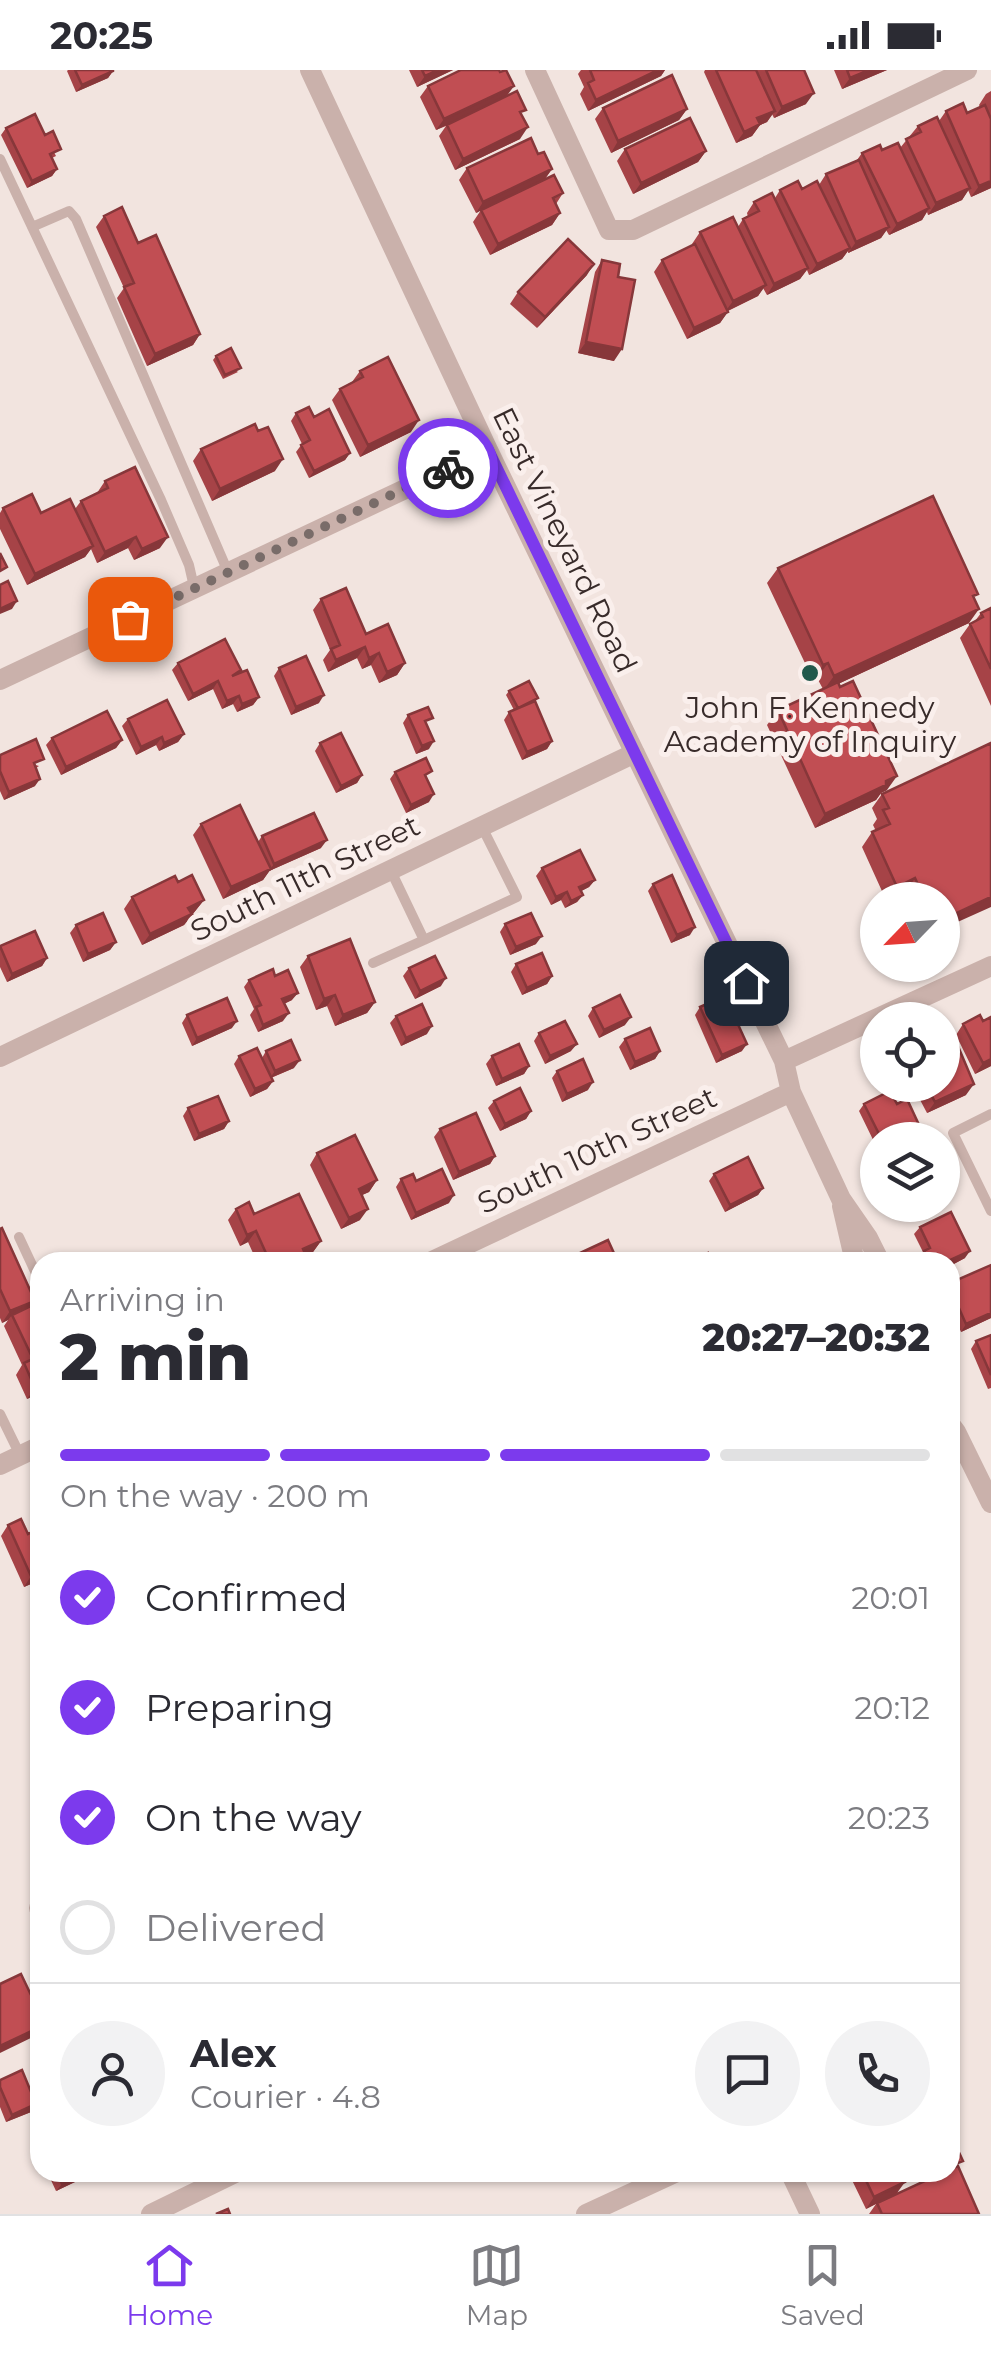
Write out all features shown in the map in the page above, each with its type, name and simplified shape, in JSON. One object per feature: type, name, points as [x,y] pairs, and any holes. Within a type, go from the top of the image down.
[{"type":"street","name":"East Vineyard Road","points":[[310,70],[488,450],[784,1061],[791,1092],[841,1199],[875,1252]]},
{"type":"street","points":[[534,70],[609,230],[633,230],[967,70]]},
{"type":"street","points":[[0,680],[488,450]]},
{"type":"street","name":"South 11th Street","points":[[0,1057],[635,752]]},
{"type":"street","points":[[784,1061],[991,966]]},
{"type":"street","name":"South 10th Street","points":[[451,1252],[791,1092]]},
{"type":"street","name":"East Vineyard Road","points":[[841,1199],[851,1252]]},
{"type":"street","points":[[960,1442],[991,1503]]},
{"type":"street","points":[[0,1466],[30,1451]]},
{"type":"street","points":[[151,2214],[217,2182]]},
{"type":"street","points":[[586,2214],[655,2182]]},
{"type":"street","points":[[795,2182],[810,2214]]},
{"type":"lane","points":[[0,159],[160,500],[189,565],[194,588]]},
{"type":"lane","points":[[32,226],[69,211],[76,220],[228,572]]},
{"type":"lane","points":[[372,963],[517,897],[482,826]]},
{"type":"lane","points":[[390,870],[424,940]]},
{"type":"lane","points":[[991,1114],[952,1133],[991,1211]]},
{"type":"lane","points":[[19,1238],[30,1261]]},
{"type":"lane","points":[[0,1414],[20,1456]]},
{"type":"building","points":[[75,70],[113,70],[113,71],[82,85]]},
{"type":"building","points":[[461,70],[506,70],[514,86],[444,119],[428,86]]},
{"type":"building","points":[[590,70],[658,70],[596,100],[588,83],[594,80]]},
{"type":"building","points":[[716,70],[756,70],[775,111],[757,118],[760,124],[744,132]]},
{"type":"building","points":[[766,70],[804,70],[814,93],[782,107]]},
{"type":"building","points":[[847,70],[869,70],[850,78]]},
{"type":"building","points":[[672,75],[687,109],[618,141],[603,108]]},
{"type":"building","points":[[517,91],[526,110],[520,112],[528,127],[463,159],[447,125]]},
{"type":"building","points":[[963,103],[967,113],[985,105],[991,119],[991,181],[979,186],[946,111]]},
{"type":"building","points":[[35,114],[45,135],[53,131],[61,149],[50,154],[57,169],[32,181],[6,128]]},
{"type":"building","points":[[937,117],[970,188],[936,203],[906,139],[921,132],[918,126]]},
{"type":"building","points":[[690,118],[706,151],[641,183],[625,149]]},
{"type":"building","points":[[531,138],[538,154],[544,152],[552,169],[483,202],[467,168]]},
{"type":"building","points":[[898,143],[929,208],[897,224],[862,153]]},
{"type":"building","points":[[859,160],[889,227],[856,242],[826,174]]},
{"type":"building","points":[[554,175],[563,193],[553,198],[560,213],[498,244],[481,210]]},
{"type":"building","points":[[798,181],[802,189],[817,181],[850,248],[817,264],[780,190]]},
{"type":"building","points":[[772,193],[808,268],[774,284],[743,219],[759,211],[754,202]]},
{"type":"building","points":[[122,207],[138,243],[156,235],[200,334],[155,354],[124,287],[134,283],[104,216]]},
{"type":"building","points":[[733,217],[766,285],[733,301],[700,232]]},
{"type":"building","points":[[568,239],[594,264],[545,317],[518,292]]},
{"type":"building","points":[[695,244],[728,312],[694,328],[662,260]]},
{"type":"building","points":[[602,260],[620,264],[618,277],[635,280],[622,349],[586,342]]},
{"type":"building","points":[[231,348],[241,368],[225,375],[216,356]]},
{"type":"building","points":[[388,357],[419,420],[368,445],[340,389],[363,377],[360,371]]},
{"type":"building","points":[[309,407],[314,417],[329,409],[350,453],[314,471],[301,445],[310,440],[296,413]]},
{"type":"building","points":[[255,424],[258,431],[268,427],[283,459],[220,489],[201,449]]},
{"type":"building","points":[[135,467],[168,537],[142,549],[136,537],[105,552],[81,501],[108,488],[105,481]]},
{"type":"building","points":[[32,494],[41,513],[70,499],[93,546],[35,574],[3,508]]},
{"type":"building","points":[[933,496],[978,594],[973,596],[979,609],[834,676],[828,663],[823,665],[778,568]]},
{"type":"building","points":[[0,553],[7,567],[0,571]]},
{"type":"building","points":[[8,581],[17,601],[0,609],[0,585]]},
{"type":"building","points":[[346,588],[366,634],[388,624],[405,663],[387,672],[379,653],[369,658],[365,647],[336,660],[331,649],[340,645],[321,599]]},
{"type":"building","points":[[991,608],[991,669],[970,624]]},
{"type":"building","points":[[225,639],[241,670],[232,676],[247,670],[259,697],[242,704],[239,696],[227,701],[218,681],[193,694],[178,663]]},
{"type":"building","points":[[306,656],[324,695],[296,707],[279,668]]},
{"type":"building","points":[[529,681],[538,698],[518,708],[509,691]]},
{"type":"building","points":[[853,681],[897,776],[825,814],[778,710],[838,682],[840,687]]},
{"type":"building","points":[[167,700],[184,734],[164,743],[162,737],[141,747],[128,719]]},
{"type":"building","points":[[535,701],[552,741],[527,752],[509,712]]},
{"type":"building","points":[[428,707],[433,718],[425,721],[434,741],[422,746],[408,715]]},
{"type":"building","points":[[107,711],[122,740],[66,767],[52,738]]},
{"type":"building","points":[[341,733],[362,775],[341,786],[320,743]]},
{"type":"building","points":[[36,739],[44,759],[34,763],[40,779],[9,792],[0,771],[0,755]]},
{"type":"building","points":[[991,743],[991,897],[960,912],[960,882],[917,882],[915,878],[895,882],[872,832],[890,824],[883,810],[889,808],[882,794]]},
{"type":"building","points":[[426,758],[432,771],[425,775],[434,794],[411,805],[395,772]]},
{"type":"building","points":[[240,805],[271,869],[231,887],[201,824]]},
{"type":"building","points":[[314,813],[327,840],[274,864],[262,836]]},
{"type":"building","points":[[580,850],[595,880],[579,887],[583,895],[571,901],[567,892],[556,897],[542,868]]},
{"type":"building","points":[[192,875],[204,900],[188,908],[192,914],[150,934],[132,897],[175,876],[178,882]]},
{"type":"building","points":[[672,875],[695,927],[677,935],[653,884]]},
{"type":"building","points":[[103,913],[116,942],[88,954],[76,925]]},
{"type":"building","points":[[531,913],[542,936],[516,947],[505,924]]},
{"type":"building","points":[[35,931],[47,958],[12,974],[0,946]]},
{"type":"building","points":[[350,939],[375,1002],[343,1015],[335,995],[324,999],[308,956]]},
{"type":"building","points":[[542,953],[552,976],[527,988],[516,964]]},
{"type":"building","points":[[435,956],[446,978],[420,991],[409,968]]},
{"type":"building","points":[[273,969],[275,976],[288,970],[298,993],[282,999],[289,1013],[263,1025],[256,1007],[261,1005],[249,980]]},
{"type":"building","points":[[620,995],[631,1017],[604,1030],[593,1008]]},
{"type":"building","points":[[725,996],[747,1044],[722,1055],[700,1007]]},
{"type":"building","points":[[227,998],[237,1021],[197,1038],[187,1015]]},
{"type":"building","points":[[422,1004],[432,1026],[406,1038],[396,1016]]},
{"type":"building","points":[[980,1015],[983,1021],[991,1017],[991,1059],[983,1063],[963,1024]]},
{"type":"building","points":[[565,1021],[577,1044],[550,1056],[539,1033]]},
{"type":"building","points":[[650,1028],[660,1051],[635,1062],[625,1039]]},
{"type":"building","points":[[291,1040],[300,1060],[275,1071],[266,1051]]},
{"type":"building","points":[[519,1044],[529,1066],[502,1079],[492,1056]]},
{"type":"building","points":[[257,1048],[273,1081],[255,1089],[239,1056]]},
{"type":"building","points":[[960,1051],[974,1084],[960,1090]]},
{"type":"building","points":[[583,1059],[593,1082],[567,1094],[557,1071]]},
{"type":"building","points":[[520,1088],[531,1111],[505,1124],[494,1101]]},
{"type":"building","points":[[218,1096],[229,1121],[199,1134],[188,1108]]},
{"type":"building","points":[[908,1102],[918,1122],[873,1122],[864,1104]]},
{"type":"building","points":[[476,1113],[495,1156],[459,1172],[440,1129]]},
{"type":"building","points":[[355,1135],[377,1180],[359,1189],[368,1209],[349,1218],[317,1153]]},
{"type":"building","points":[[748,1157],[763,1188],[730,1205],[714,1174]]},
{"type":"building","points":[[442,1169],[454,1195],[416,1213],[401,1179],[413,1174],[416,1181]]},
{"type":"building","points":[[299,1194],[321,1241],[303,1249],[304,1252],[265,1252],[256,1231],[247,1235],[236,1209],[249,1202],[254,1214]]},
{"type":"building","points":[[930,1222],[956,1222],[970,1251],[960,1256],[960,1252],[925,1252],[930,1248],[920,1227]]},
{"type":"building","points":[[0,1229],[30,1290],[30,1303],[10,1311],[0,1289]]},
{"type":"building","points":[[608,1240],[613,1252],[582,1252]]},
{"type":"building","points":[[991,1265],[991,1313],[966,1324],[960,1310],[960,1279]]},
{"type":"building","points":[[30,1306],[30,1353],[12,1315]]},
{"type":"building","points":[[991,1335],[991,1375],[976,1341]]},
{"type":"building","points":[[21,1519],[30,1533],[30,1574],[8,1525]]},
{"type":"building","points":[[21,1974],[30,1993],[30,2032],[0,2046],[0,1984]]},
{"type":"building","points":[[22,2070],[30,2089],[30,2107],[12,2115],[0,2080]]},
{"type":"building","points":[[960,2171],[979,2214],[882,2214],[877,2203],[922,2182],[960,2182]]},
{"type":"building","points":[[867,2182],[905,2182],[874,2197]]},
{"type":"way so far","points":[[130,619],[448,468]]},
{"type":"place","name":"John F. Kennedy Academy of Inquiry","points":[[810,673]]},
{"type":"route","points":[[448,468],[488,450],[746,983]]}]
